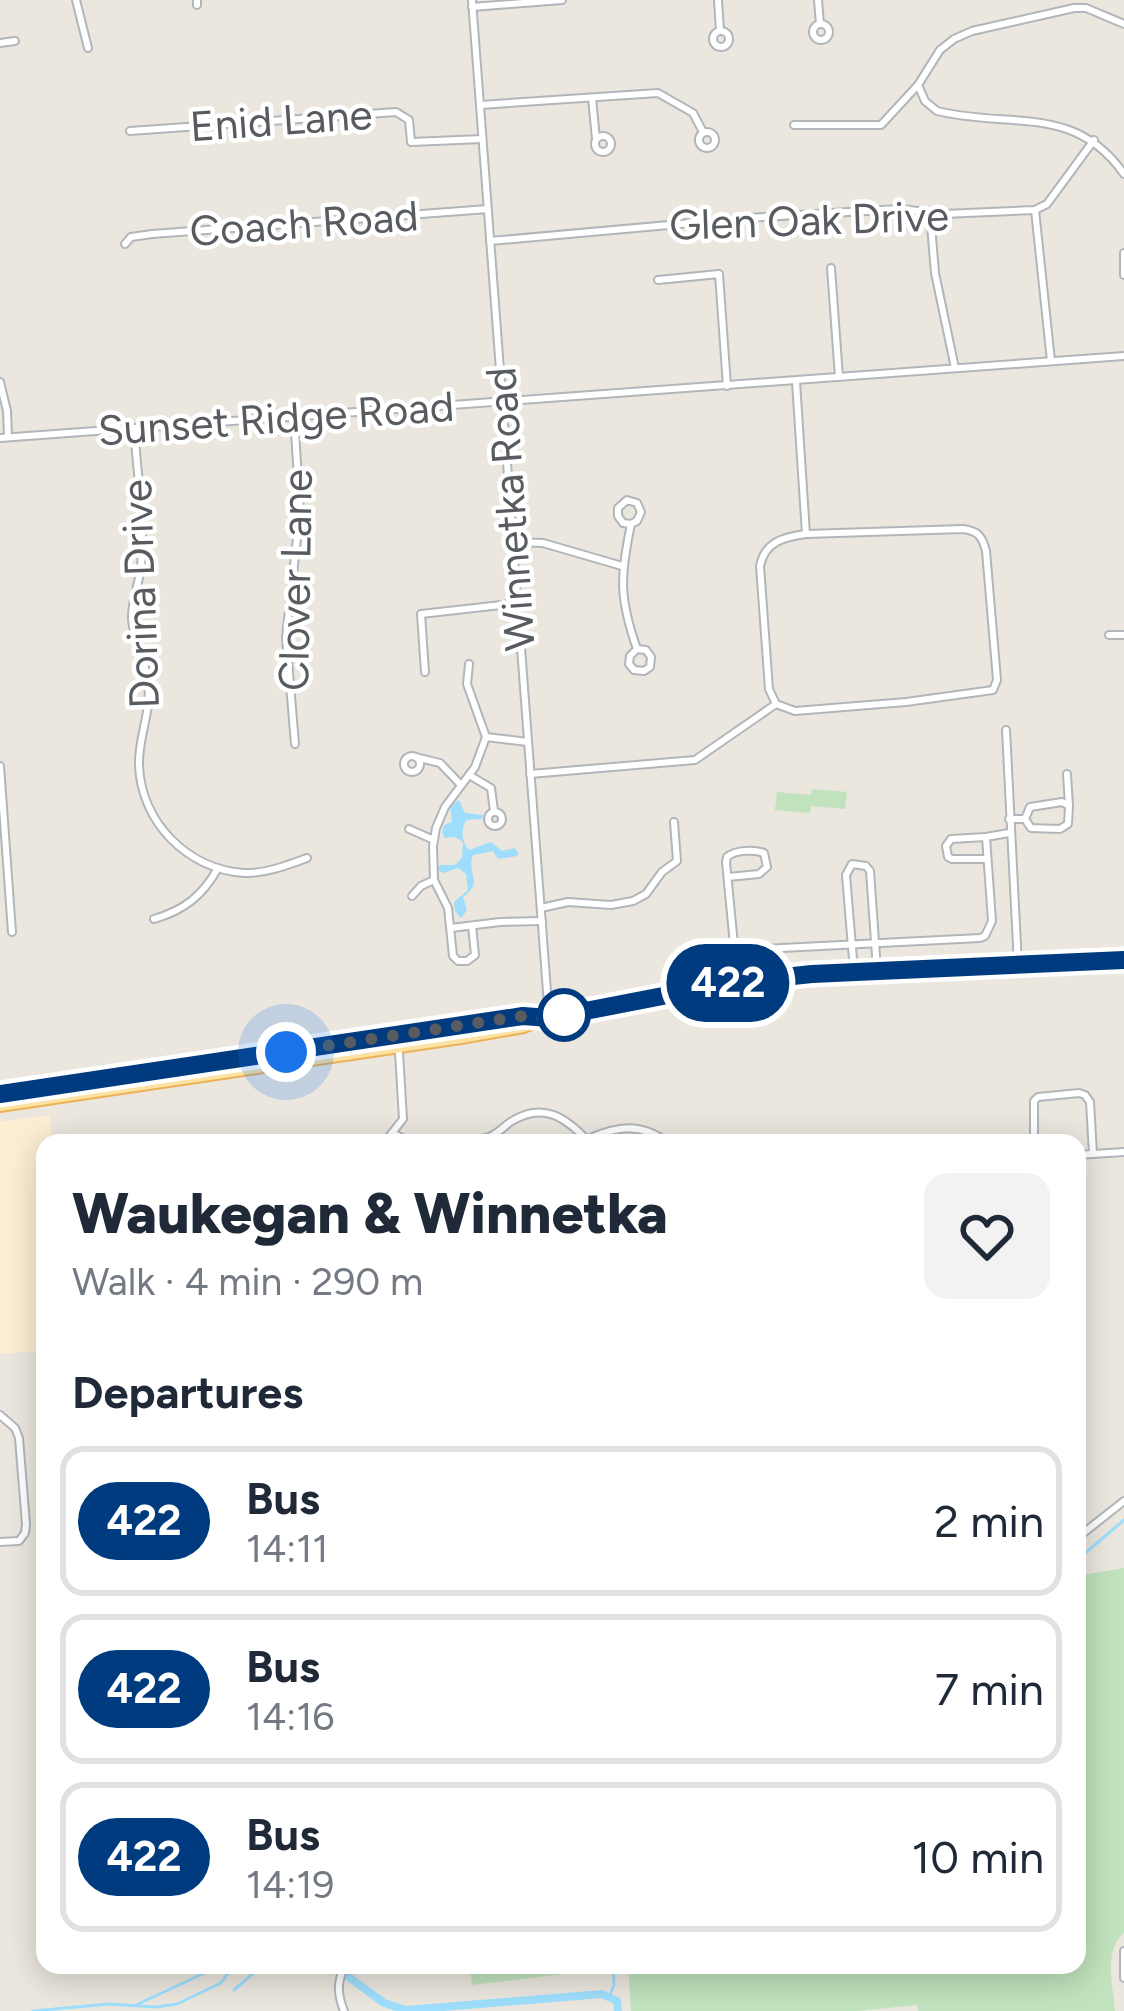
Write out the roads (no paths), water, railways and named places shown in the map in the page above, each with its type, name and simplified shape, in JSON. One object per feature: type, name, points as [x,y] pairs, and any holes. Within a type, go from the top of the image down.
[{"type":"main road","points":[[0,1107],[524,1028],[549,1018],[735,982],[854,971],[1124,960]]},
{"type":"main road","points":[[0,1094],[523,1016],[549,1018]]},
{"type":"main road","points":[[61,1085],[62,1097]]},
{"type":"street","points":[[76,0],[88,48]]},
{"type":"street","points":[[472,4],[562,0]]},
{"type":"street","points":[[718,0],[720,31]]},
{"type":"street","points":[[818,0],[820,24]]},
{"type":"street","name":"Winnetka Road","points":[[472,4],[549,1018]]},
{"type":"street","points":[[794,125],[881,125],[918,86],[940,50],[972,31],[1074,8],[1086,8],[1124,24]]},
{"type":"street","points":[[0,43],[15,41]]},
{"type":"street","points":[[918,86],[937,110],[1074,129],[1114,152],[1124,174]]},
{"type":"street","points":[[480,105],[658,93],[693,113],[704,132]]},
{"type":"street","points":[[592,98],[596,140]]},
{"type":"street","name":"Enid Lane","points":[[130,131],[396,112],[409,120],[411,142],[482,139]]},
{"type":"street","points":[[1051,361],[1035,210],[1047,204],[1094,140]]},
{"type":"street","name":"Coach Road","points":[[125,244],[131,237],[152,234],[488,209]]},
{"type":"street","name":"Glen Oak Drive","points":[[490,241],[900,209],[929,213],[1035,210]]},
{"type":"street","points":[[929,213],[935,273],[956,368]]},
{"type":"street","points":[[1124,253],[1124,275]]},
{"type":"street","points":[[832,268],[839,377]]},
{"type":"street","points":[[658,280],[719,274],[727,386]]},
{"type":"street","name":"Sunset Ridge Road","points":[[4,438],[1124,356]]},
{"type":"street","points":[[796,381],[806,534]]},
{"type":"street","points":[[0,382],[7,411],[4,438]]},
{"type":"street","name":"Clover Lane","points":[[294,416],[300,511],[286,637],[295,744]]},
{"type":"street","name":"Dorina Drive","points":[[134,428],[141,568],[132,624],[149,685],[140,749],[142,785],[164,833],[188,854],[218,868]]},
{"type":"street","points":[[631,524],[622,566],[622,596],[637,649]]},
{"type":"street","points":[[974,530],[983,538],[986,550],[997,680],[993,690],[795,711],[776,704],[769,688],[760,566],[770,545],[806,534],[974,530]]},
{"type":"street","points":[[513,542],[544,543],[622,566]]},
{"type":"street","points":[[425,672],[422,614],[518,603]]},
{"type":"street","points":[[1109,634],[1124,635]]},
{"type":"street","points":[[469,664],[466,684],[486,737],[469,775],[445,807],[434,840],[434,880],[448,908],[458,961],[476,955],[472,926]]},
{"type":"street","points":[[530,774],[695,760],[776,704]]},
{"type":"street","points":[[1006,730],[1018,965]]},
{"type":"street","points":[[486,737],[528,742]]},
{"type":"street","points":[[416,757],[440,763],[461,785]]},
{"type":"street","points":[[0,766],[12,932]]},
{"type":"street","points":[[1025,819],[1031,828],[1060,829],[1068,824],[1067,774]]},
{"type":"street","points":[[469,775],[491,788],[494,811]]},
{"type":"street","points":[[1025,819],[1030,807],[1062,802],[1069,806]]},
{"type":"street","points":[[1009,819],[1025,819]]},
{"type":"street","points":[[541,908],[568,902],[611,905],[640,898],[677,861],[674,823]]},
{"type":"street","points":[[409,829],[434,840]]},
{"type":"street","points":[[987,859],[952,860],[946,845],[951,839],[1009,833]]},
{"type":"street","points":[[728,878],[763,871],[767,864],[764,853],[729,854],[726,862],[736,948],[753,951],[985,936],[992,921],[986,837]]},
{"type":"street","points":[[154,919],[192,902],[218,868],[250,873],[307,858]]},
{"type":"street","points":[[854,971],[846,875],[856,864],[870,871],[877,970]]},
{"type":"street","points":[[412,896],[434,880]]},
{"type":"street","points":[[451,928],[542,921]]},
{"type":"street","points":[[393,1133],[404,1111],[398,1036]]},
{"type":"street","points":[[1034,1134],[1038,1097],[1085,1095],[1090,1102],[1093,1154]]},
{"type":"street","points":[[495,1134],[520,1116],[539,1112],[565,1119],[579,1134]]},
{"type":"street","points":[[605,1134],[627,1126],[654,1134]]},
{"type":"street","points":[[1086,1154],[1124,1151]]},
{"type":"street","points":[[0,1415],[19,1438],[26,1524],[19,1541],[0,1542]]},
{"type":"street","points":[[1086,1531],[1124,1502]]},
{"type":"street","points":[[1124,1951],[1124,1978]]},
{"type":"street","points":[[340,1974],[344,2011]]},
{"type":"water","points":[[459,800],[465,813],[483,815],[464,824],[463,839],[469,850],[491,842],[502,851],[514,848],[519,853],[498,859],[493,851],[473,855],[474,882],[463,897],[467,910],[461,918],[454,902],[468,890],[466,874],[458,868],[438,870],[462,858],[463,842],[445,838],[442,832],[452,822],[450,806]]},
{"type":"waterway","points":[[1086,1552],[1124,1520]]},
{"type":"waterway","points":[[136,2005],[203,1974]]},
{"type":"waterway","points":[[33,2011],[177,2004],[221,1983],[228,1974]]},
{"type":"waterway","points":[[234,1990],[253,1974]]},
{"type":"waterway","points":[[609,1997],[613,1974]]},
{"type":"waterway","points":[[346,1975],[384,2003],[406,2010],[602,1994],[617,2001],[618,2011]]}]
